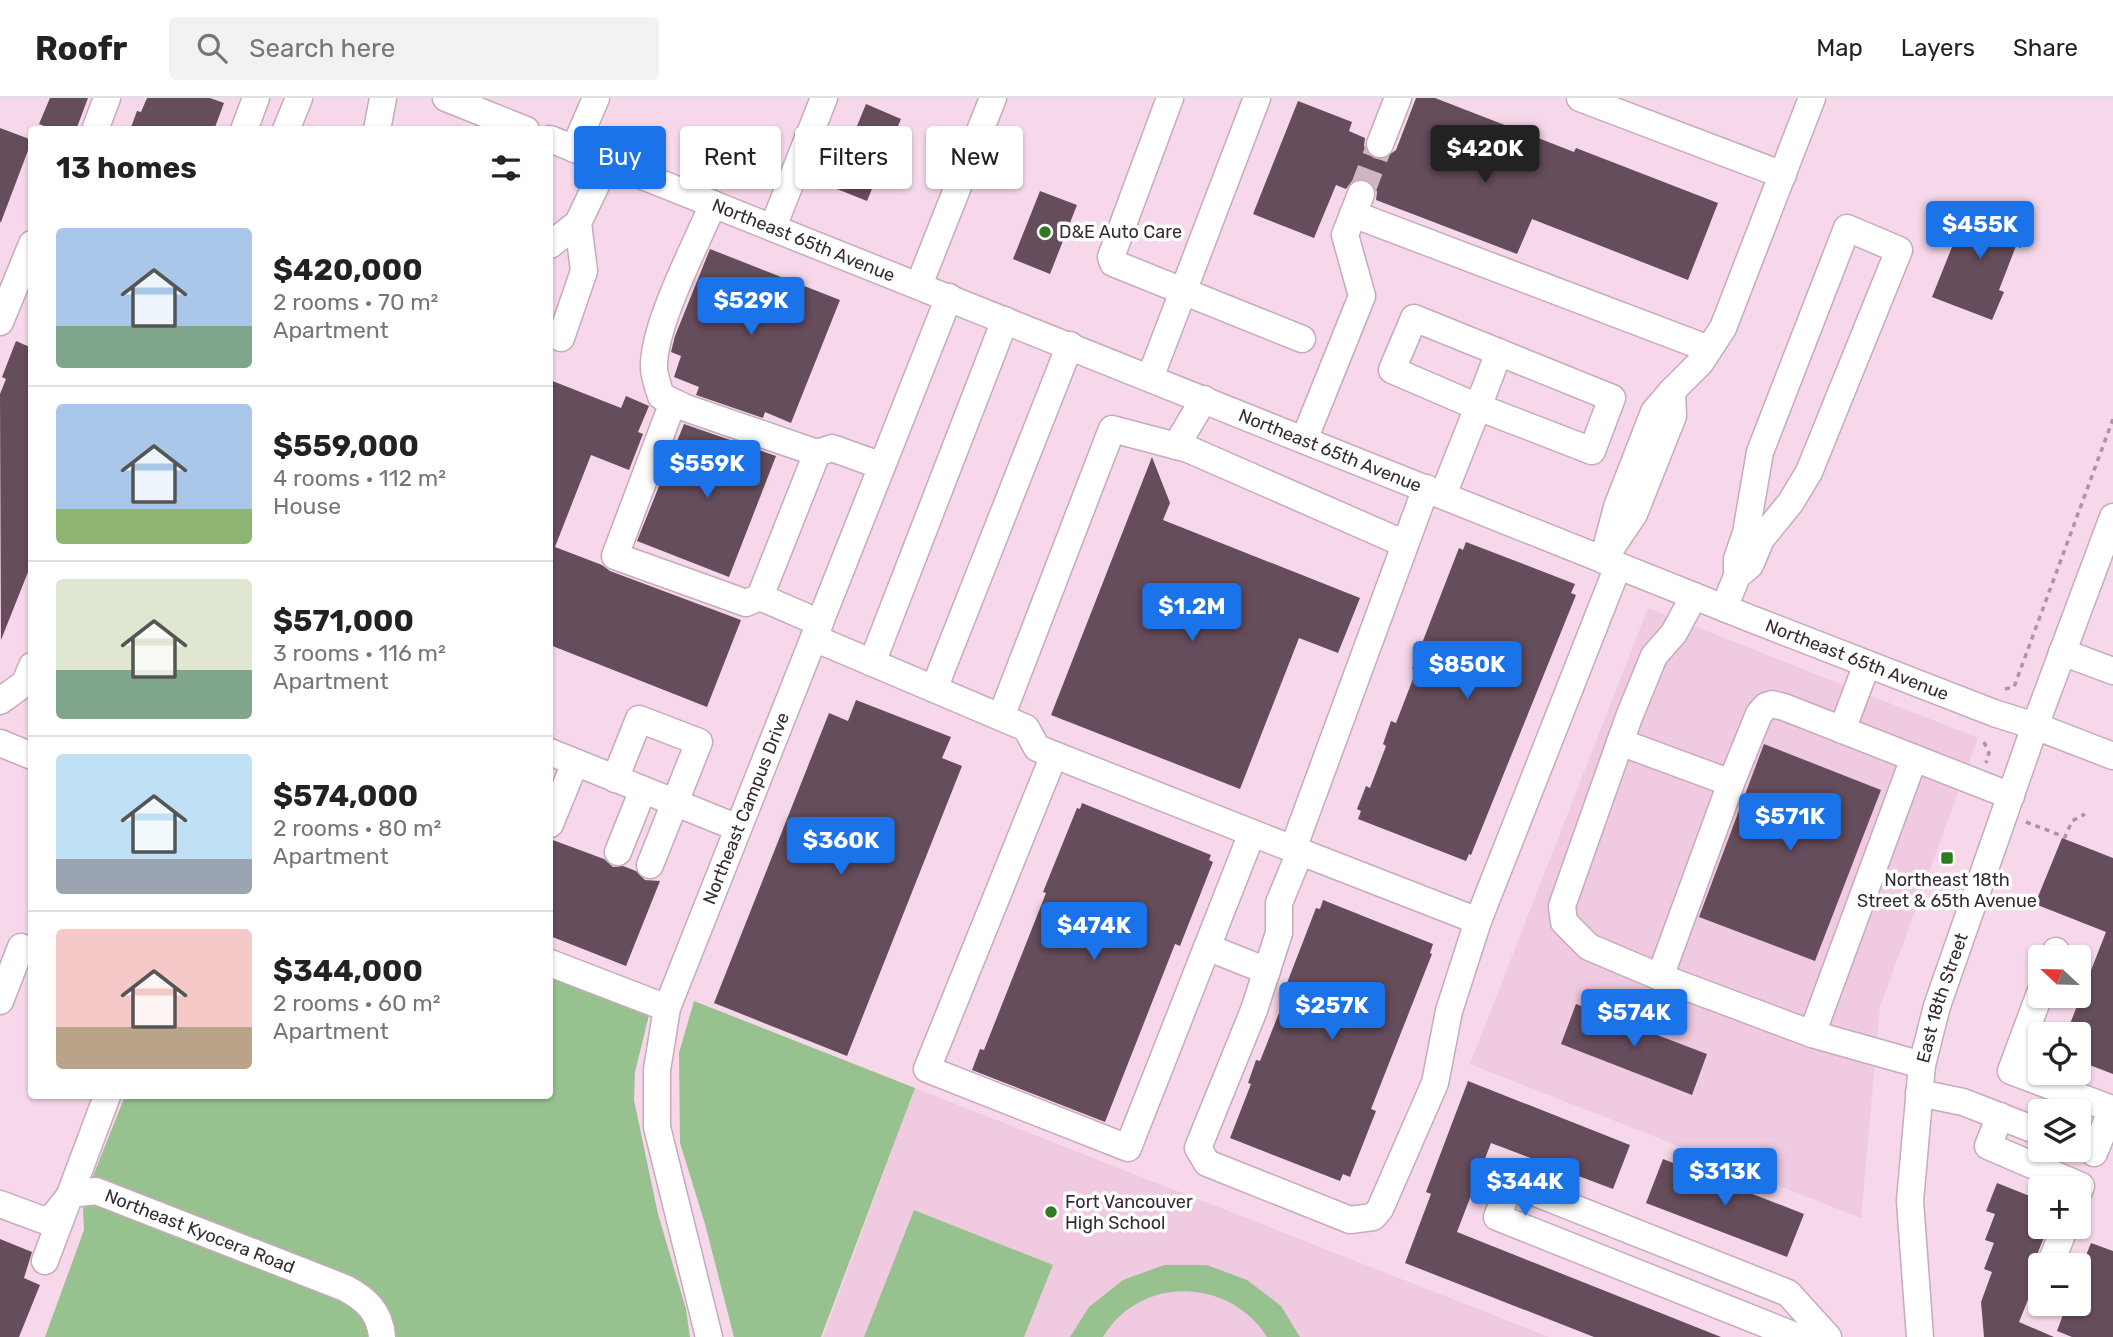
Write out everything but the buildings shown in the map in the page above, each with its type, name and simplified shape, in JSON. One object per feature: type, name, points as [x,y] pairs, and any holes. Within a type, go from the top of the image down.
[{"type":"street","points":[[96,126],[107,98]]},
{"type":"street","points":[[245,126],[255,98]]},
{"type":"street","points":[[288,126],[299,98]]},
{"type":"street","points":[[378,126],[383,98]]},
{"type":"street","points":[[446,98],[476,103],[516,126]]},
{"type":"street","points":[[584,126],[596,98]]},
{"type":"street","points":[[773,227],[824,98]]},
{"type":"street","points":[[919,285],[993,98]]},
{"type":"street","points":[[1170,98],[1111,257],[1117,266],[1302,339]]},
{"type":"street","points":[[1150,377],[1257,98]]},
{"type":"street","points":[[1380,144],[1398,98]]},
{"type":"street","points":[[1580,98],[1783,175]]},
{"type":"street","points":[[1499,352],[1478,407],[1405,544],[1279,903],[1279,933],[1254,1010],[1198,1148],[1207,1163],[1350,1220],[1373,1217],[1380,1209],[1435,1083],[1449,1010],[1479,921],[1611,563],[1634,514],[1673,416],[1672,391],[1700,363],[1723,328],[1812,98]]},
{"type":"street","name":"Northeast 65th Avenue","points":[[553,140],[574,149]]},
{"type":"street","name":"Northeast 65th Avenue","points":[[666,185],[1724,608],[1994,713],[2113,756]]},
{"type":"street","points":[[553,243],[578,223],[594,189]]},
{"type":"street","points":[[713,204],[666,314],[655,350],[654,371],[661,396],[817,453],[832,448],[882,466]]},
{"type":"street","points":[[1304,440],[1362,296],[1345,235],[1357,204],[1709,349]]},
{"type":"street","points":[[561,338],[584,271],[578,223]]},
{"type":"street","points":[[1724,608],[1737,576],[1737,559],[1746,534],[1760,453],[1847,228],[1899,250],[1809,472],[1791,502],[1761,538],[1749,565],[1737,576]]},
{"type":"street","points":[[0,323],[28,254]]},
{"type":"street","name":"Northeast Campus Drive","points":[[709,1337],[657,1127],[657,1070],[667,1008],[949,297]]},
{"type":"street","points":[[1414,318],[1612,398],[1592,451],[1478,407],[1392,370],[1414,318]]},
{"type":"street","points":[[872,663],[1005,320]]},
{"type":"street","points":[[934,689],[1070,345]]},
{"type":"street","points":[[1176,446],[1204,399]]},
{"type":"street","points":[[673,402],[615,556],[746,603],[760,597],[817,453]]},
{"type":"street","points":[[1001,717],[1112,429],[1188,449],[1405,544]]},
{"type":"street","name":"East 18th Street","points":[[1920,1337],[1910,1201],[1922,1065],[1937,1006],[2007,805],[2113,517]]},
{"type":"street","points":[[1694,596],[1674,634],[1654,656],[1566,893],[1562,906],[1564,922],[1589,947],[1661,977],[1812,1034],[1922,1065]]},
{"type":"street","points":[[760,597],[872,663],[1026,728],[1037,748],[1479,921]]},
{"type":"street","points":[[2062,652],[2113,671]]},
{"type":"street","points":[[1842,730],[1867,664]]},
{"type":"street","points":[[0,701],[25,683],[28,676]]},
{"type":"street","points":[[1661,977],[1731,783],[1759,714],[1766,706],[1772,704],[1784,707],[1914,758],[2007,805]]},
{"type":"street","points":[[615,779],[639,719],[699,742],[650,865]]},
{"type":"street","points":[[1620,742],[1731,783]]},
{"type":"street","points":[[0,743],[28,754]]},
{"type":"street","points":[[553,753],[738,828]]},
{"type":"street","points":[[1054,755],[927,1069],[1128,1148],[1252,833]]},
{"type":"street","points":[[1812,1034],[1914,758]]},
{"type":"street","points":[[553,817],[575,763]]},
{"type":"street","points":[[618,852],[643,790]]},
{"type":"street","points":[[0,1001],[23,945]]},
{"type":"street","points":[[1207,947],[1267,971]]},
{"type":"street","points":[[553,964],[667,1008]]},
{"type":"street","points":[[2034,1008],[2011,1070],[2111,1118],[2095,1154]]},
{"type":"street","points":[[1919,1093],[1963,1102],[2028,1127]]},
{"type":"street","points":[[45,1261],[106,1099]]},
{"type":"street","points":[[2000,1116],[1987,1146],[2058,1176]]},
{"type":"street","points":[[1798,1337],[1497,1217],[1511,1182],[1787,1293],[1828,1337]]},
{"type":"street","name":"Northeast Kyocera Road","points":[[71,1194],[96,1191],[345,1288],[361,1297],[374,1310],[381,1326],[382,1337]]},
{"type":"street","points":[[0,1204],[43,1220],[53,1217],[71,1194]]},
{"type":"path","points":[[2005,689],[2014,687],[2113,419]]},
{"type":"path","points":[[2007,805],[2065,837],[2072,821],[2085,814]]},
{"type":"shaded area","points":[[1648,608],[1978,738],[1880,1007],[1861,1218],[1470,1064]]},
{"type":"shaded area","name":"Fort Vancouver High School","points":[[915,1088],[1549,1337],[823,1337]]},
{"type":"green space","points":[[553,977],[649,1015],[635,1072],[634,1100],[658,1214],[686,1309],[690,1337],[389,1337],[377,1299],[91,1181],[124,1099],[553,1099]]},
{"type":"green space","points":[[694,1001],[915,1088],[821,1337],[734,1337],[705,1224],[680,1143],[679,1053]]},
{"type":"green space","points":[[87,1199],[347,1298],[368,1317],[377,1337],[45,1337],[84,1230],[83,1209]]},
{"type":"green space","points":[[914,1210],[1053,1265],[1024,1337],[864,1337]]},
{"type":"green space","points":[[1164,1265],[1207,1265],[1247,1280],[1281,1306],[1300,1337],[1267,1337],[1251,1317],[1231,1303],[1208,1294],[1185,1291],[1161,1294],[1139,1302],[1119,1317],[1103,1337],[1070,1337],[1089,1307],[1123,1280]]},
{"type":"tunnel","points":[[1361,194],[1380,144]]},
{"type":"place","name":"D&E Auto Care","points":[[1045,232]]},
{"type":"place","name":"Northeast 18th Street & 65th Avenue","points":[[1947,858]]},
{"type":"place","name":"Fort Vancouver High School","points":[[1051,1212]]}]
